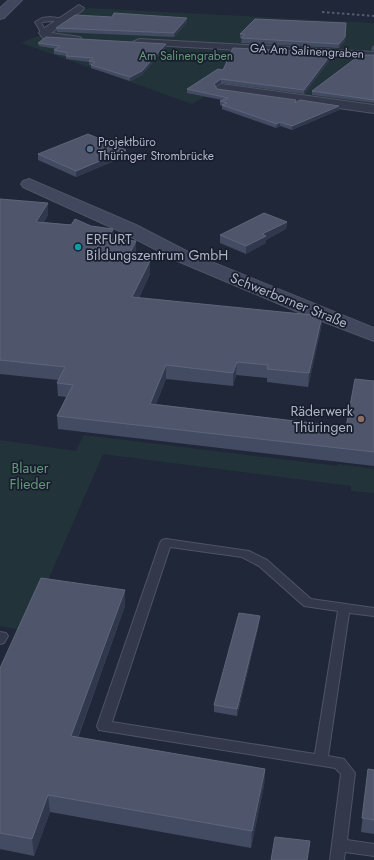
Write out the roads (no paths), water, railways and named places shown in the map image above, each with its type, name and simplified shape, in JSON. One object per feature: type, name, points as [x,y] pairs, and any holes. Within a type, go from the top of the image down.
[{"type":"street","points":[[0,15],[16,0]]},
{"type":"street","points":[[79,8],[44,33],[46,36],[54,38],[85,40]]},
{"type":"street","name":"GA Am Salinengraben","points":[[124,42],[374,55]]},
{"type":"street","points":[[221,88],[374,109]]},
{"type":"street","name":"Schwerborner Straße","points":[[29,184],[130,229],[186,258],[374,335]]},
{"type":"lane","points":[[337,860],[348,773],[339,763],[104,726],[166,543],[245,554],[255,557],[272,570],[308,604],[374,612]]},
{"type":"lane","points":[[321,760],[344,608]]},
{"type":"lane","points":[[339,844],[374,850]]},
{"type":"railway","points":[[322,12],[374,16]]},
{"type":"place","name":"Projektbüro Thüringer Strombrücke","points":[[90,149]]},
{"type":"place","name":"ERFURT Bildungszentrum GmbH","points":[[78,247]]},
{"type":"place","name":"Räderwerk Thüringen","points":[[361,419]]},
{"type":"park label","name":"Am Salinengraben","points":[[186,56]]},
{"type":"park label","name":"Blauer Flieder","points":[[30,476]]}]
